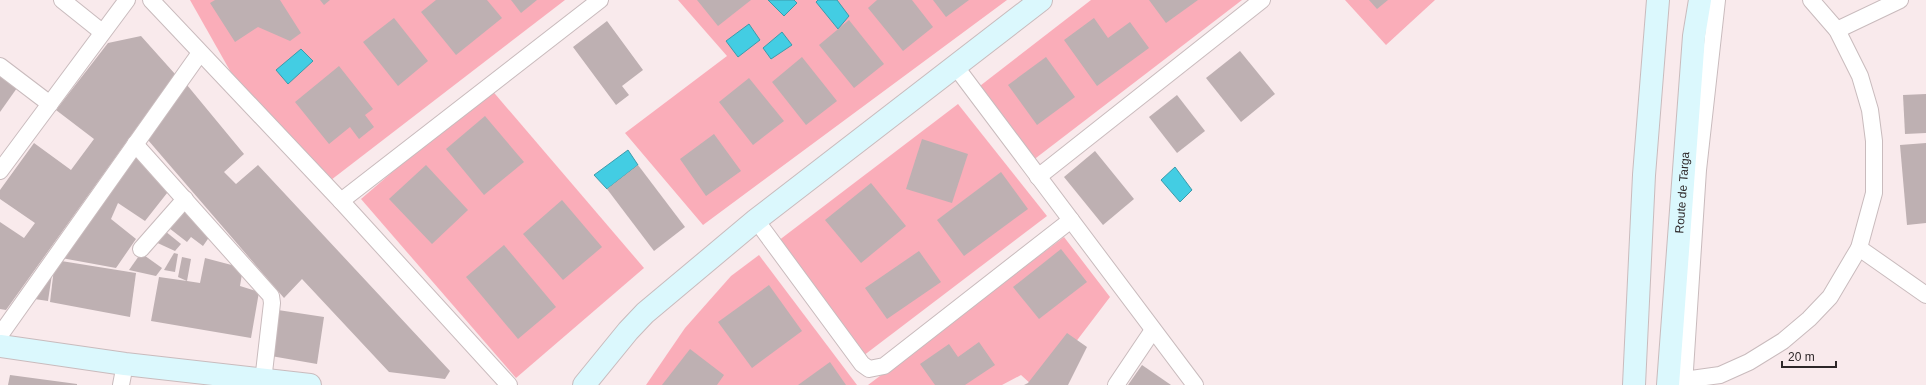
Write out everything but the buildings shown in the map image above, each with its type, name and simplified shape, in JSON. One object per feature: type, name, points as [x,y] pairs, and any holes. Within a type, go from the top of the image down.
[{"type":"street","points":[[62,0],[102,32]]},
{"type":"street","points":[[0,171],[127,0]]},
{"type":"street","points":[[341,200],[600,0]]},
{"type":"street","points":[[584,385],[628,331],[645,313],[756,220],[1041,0]]},
{"type":"street","points":[[1038,176],[1262,0]]},
{"type":"street","points":[[1634,384],[1644,175],[1658,0]]},
{"type":"street","name":"Route de Targa","points":[[1679,383],[1694,36],[1700,0]]},
{"type":"street","points":[[1717,0],[1698,170],[1679,383],[1720,376],[1750,362],[1783,341],[1809,319],[1830,297],[1859,248],[1874,193],[1874,141],[1870,110],[1860,76],[1837,30],[1811,0]]},
{"type":"street","points":[[1837,30],[1900,0]]},
{"type":"street","points":[[154,1],[200,53],[341,200],[509,385]]},
{"type":"street","points":[[0,335],[200,53]]},
{"type":"street","points":[[0,66],[50,104]]},
{"type":"street","points":[[956,67],[1195,385]]},
{"type":"street","points":[[135,144],[271,296],[272,303],[263,381]]},
{"type":"street","points":[[141,249],[185,199]]},
{"type":"street","points":[[756,220],[862,364],[869,369],[884,366],[1071,220]]},
{"type":"street","points":[[1859,248],[1926,295]]},
{"type":"street","points":[[1116,385],[1153,330]]},
{"type":"street","points":[[0,346],[123,375],[263,381],[310,385]]},
{"type":"shaded area","points":[[190,0],[565,0],[331,180],[233,76]]},
{"type":"shaded area","points":[[678,0],[1007,0],[703,225],[625,133],[727,56]]},
{"type":"shaded area","points":[[1091,0],[1242,0],[1032,161],[976,89]]},
{"type":"shaded area","points":[[1345,0],[1435,0],[1386,45]]},
{"type":"shaded area","points":[[490,88],[644,268],[516,378],[361,199]]},
{"type":"shaded area","points":[[958,104],[1047,216],[863,356],[778,241]]},
{"type":"shaded area","points":[[1064,237],[1110,297],[1043,385],[1032,385],[1021,375],[1002,385],[868,385]]},
{"type":"shaded area","points":[[759,255],[857,385],[646,385],[685,328],[731,276]]},
{"type":"water","points":[[768,0],[794,0],[797,3],[784,16]]},
{"type":"water","points":[[818,0],[837,0],[849,16],[838,29],[816,2]]},
{"type":"water","points":[[749,24],[760,40],[738,57],[726,41]]},
{"type":"water","points":[[782,32],[792,45],[771,59],[763,48]]},
{"type":"water","points":[[301,49],[313,61],[288,84],[276,70]]},
{"type":"water","points":[[628,150],[638,165],[607,189],[594,175]]},
{"type":"water","points":[[1175,167],[1192,190],[1180,202],[1161,180]]}]
